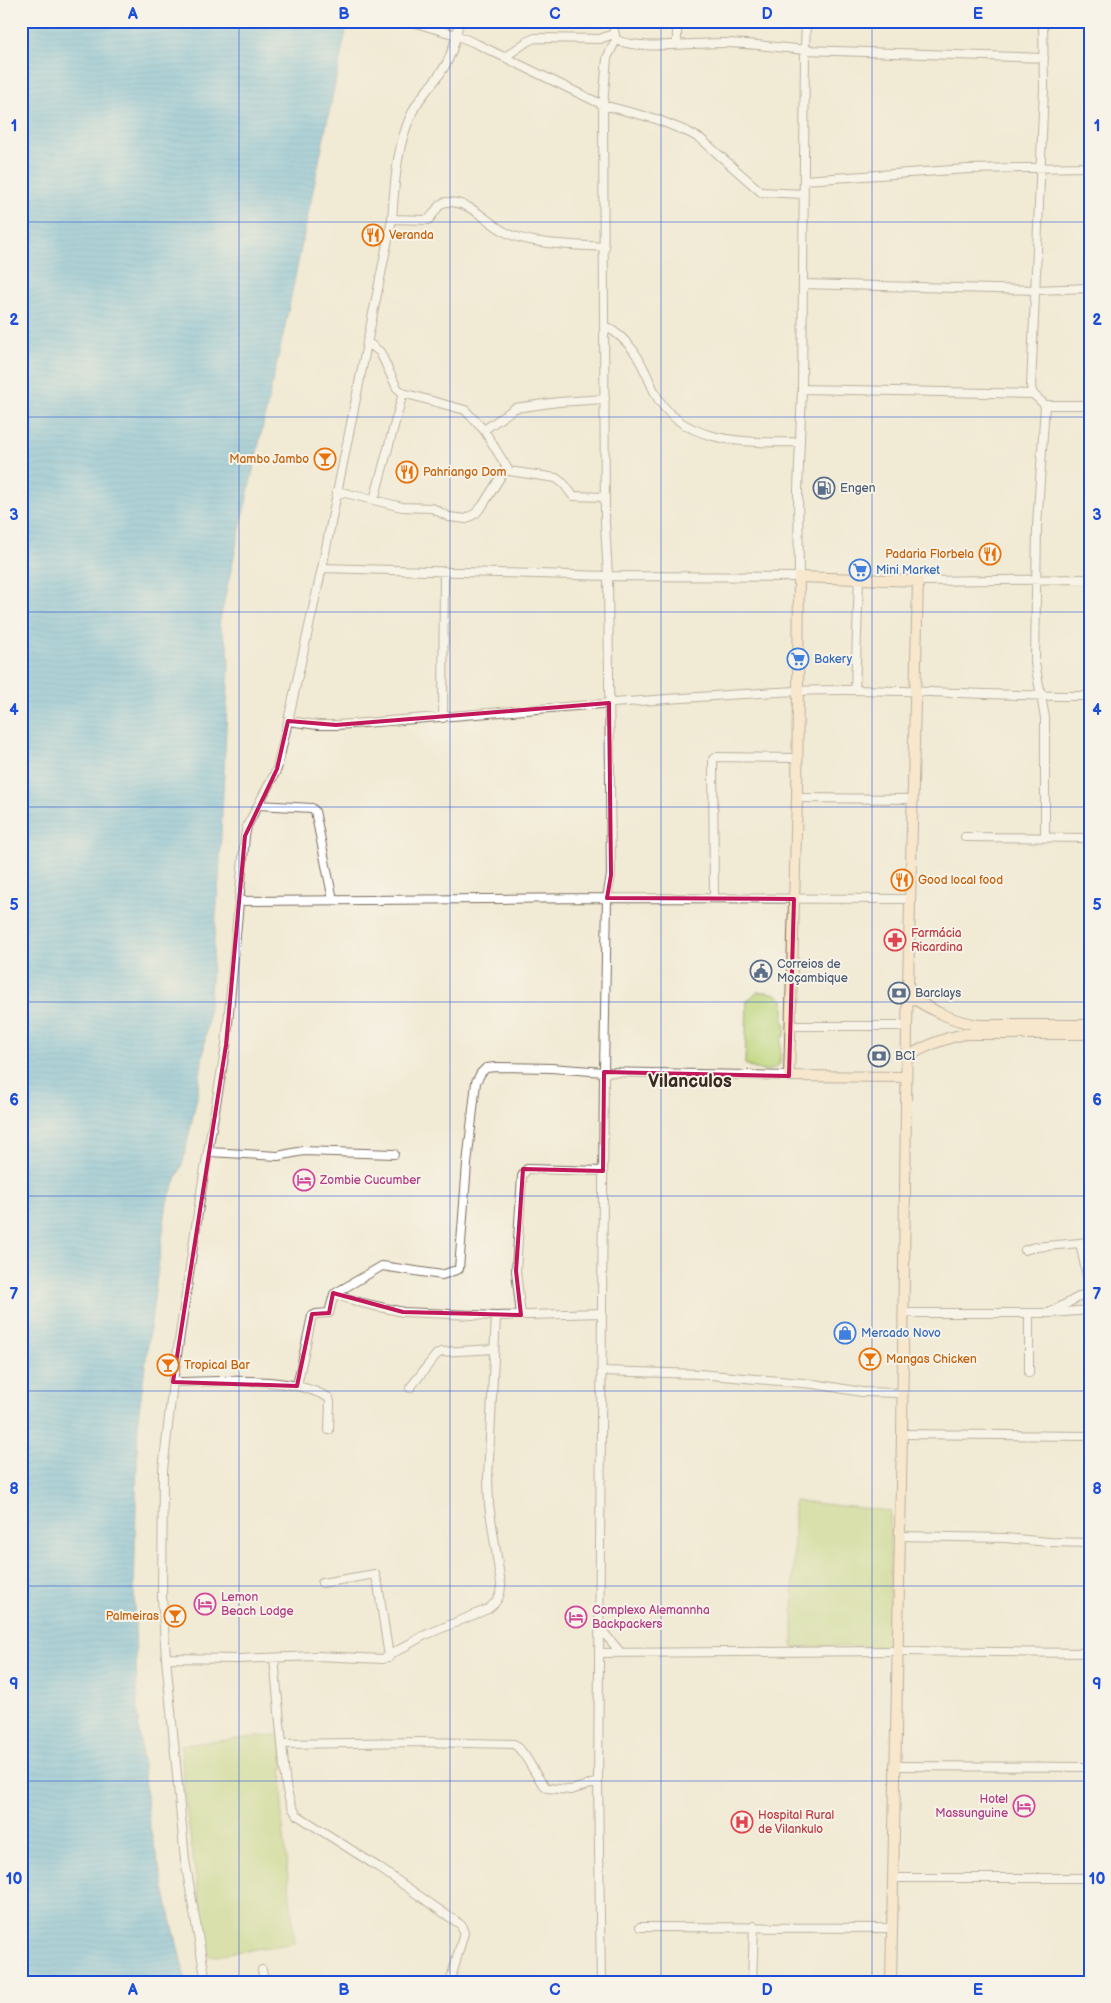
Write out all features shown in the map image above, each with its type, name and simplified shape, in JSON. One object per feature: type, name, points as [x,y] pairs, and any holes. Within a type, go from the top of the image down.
[{"type":"main road","points":[[891,1982],[902,1434],[906,1077],[918,581],[799,577],[797,798],[792,1026],[789,1076],[906,1077]]},
{"type":"main road","points":[[909,996],[953,1020],[964,1023],[980,1025],[1090,1025]]},
{"type":"main road","points":[[907,1057],[920,1049],[950,1037],[965,1034],[1090,1034]]},
{"type":"street","points":[[409,21],[456,35],[603,105],[656,119],[701,139],[762,192],[804,194]]},
{"type":"street","points":[[206,1982],[185,1860],[162,1596],[163,1470],[173,1382],[201,1192],[226,1045],[247,826],[276,769],[288,721],[322,568],[392,219],[396,171],[405,130],[412,111],[442,71],[456,35],[459,21]]},
{"type":"street","points":[[601,1982],[598,1782],[603,1171],[607,898],[611,875],[608,576],[605,497],[603,105],[606,58],[615,37],[612,21]]},
{"type":"street","points":[[677,21],[677,44]]},
{"type":"street","points":[[322,568],[608,576],[799,577],[798,490],[802,389],[806,21]]},
{"type":"street","points":[[1043,21],[1044,58],[1041,167],[1031,387],[1033,394],[1045,405],[1090,405]]},
{"type":"street","points":[[505,57],[535,38],[600,39],[615,37],[623,44],[641,45],[728,43],[805,50],[1044,58]]},
{"type":"street","points":[[804,180],[948,170],[1041,167],[1089,168]]},
{"type":"street","points":[[392,219],[428,220],[440,204],[450,202],[466,206],[504,232],[526,240],[605,248]]},
{"type":"street","points":[[803,284],[1036,290],[1090,288]]},
{"type":"street","points":[[605,326],[619,334],[634,349],[664,408],[682,424],[734,441],[754,443],[800,442]]},
{"type":"street","points":[[367,342],[380,352],[397,388],[403,393],[462,408],[484,430],[506,468],[513,473],[556,478],[564,484],[573,496],[605,497]]},
{"type":"street","points":[[802,389],[1033,394]]},
{"type":"street","points":[[374,500],[403,393]]},
{"type":"street","points":[[484,430],[515,408],[558,402],[605,399]]},
{"type":"street","points":[[1045,405],[1039,479],[1035,663],[1045,718],[1045,837]]},
{"type":"street","points":[[337,490],[402,507],[432,508],[449,517],[466,519],[476,513],[483,505],[506,468]]},
{"type":"street","points":[[443,718],[444,571]]},
{"type":"street","points":[[855,690],[859,578]]},
{"type":"street","points":[[918,581],[1090,579]]},
{"type":"street","points":[[288,721],[336,725],[443,718],[609,703],[798,691],[855,690],[1041,697],[1090,696]]},
{"type":"street","points":[[714,898],[713,759],[717,757],[797,758]]},
{"type":"street","points":[[797,798],[912,799]]},
{"type":"street","points":[[259,805],[312,808],[315,811],[334,900]]},
{"type":"street","points":[[965,837],[1090,838]]},
{"type":"street","points":[[240,901],[607,898],[910,899]]},
{"type":"street","points":[[792,1026],[907,1026]]},
{"type":"street","points":[[297,1386],[312,1316],[330,1313],[334,1294],[382,1266],[442,1275],[459,1269],[467,1164],[476,1082],[486,1068],[496,1066],[604,1072],[789,1076]]},
{"type":"street","points":[[209,1152],[278,1156],[303,1151],[394,1154]]},
{"type":"street","points":[[521,1315],[516,1271],[522,1176],[524,1172],[527,1169],[603,1171]]},
{"type":"street","points":[[1025,1250],[1034,1247],[1090,1241]]},
{"type":"street","points":[[1049,1313],[1090,1291],[1080,1243]]},
{"type":"street","points":[[334,1294],[362,1304],[403,1312],[496,1316],[602,1313]]},
{"type":"street","points":[[904,1313],[1029,1314],[1090,1310]]},
{"type":"street","points":[[1029,1314],[1029,1373]]},
{"type":"street","points":[[166,1658],[317,1656],[377,1659],[388,1657],[423,1636],[488,1609],[497,1602],[501,1595],[501,1584],[489,1505],[488,1478],[496,1316]]},
{"type":"street","points":[[410,1388],[436,1355],[441,1352],[494,1349]]},
{"type":"street","points":[[602,1371],[699,1374],[814,1384],[862,1392],[902,1393]]},
{"type":"street","points":[[173,1382],[260,1382],[297,1386],[329,1398],[329,1430]]},
{"type":"street","points":[[902,1434],[1090,1436]]},
{"type":"street","points":[[899,1536],[1005,1538],[1090,1543]]},
{"type":"street","points":[[322,1583],[375,1574],[388,1657]]},
{"type":"street","points":[[599,1627],[621,1652]]},
{"type":"street","points":[[599,1653],[897,1651],[1090,1653]]},
{"type":"street","points":[[274,1658],[288,1798],[291,1808],[297,1815],[378,1867],[461,1925],[464,1933],[450,1982]]},
{"type":"street","points":[[282,1744],[422,1742],[514,1744],[523,1753],[534,1775],[547,1788],[571,1790],[598,1782]]},
{"type":"street","points":[[894,1766],[1090,1766]]},
{"type":"street","points":[[892,1878],[1090,1878]]},
{"type":"street","points":[[640,1926],[892,1928]]},
{"type":"street","points":[[752,1982],[754,1926]]},
{"type":"street","points":[[262,1970],[264,1982]]},
{"type":"highlighted area","points":[[609,703],[611,875],[607,898],[794,899],[789,1076],[604,1072],[603,1171],[523,1169],[516,1271],[521,1315],[403,1312],[333,1293],[329,1313],[312,1314],[297,1386],[173,1382],[226,1045],[245,836],[277,769],[288,721],[336,725]]},
{"type":"green space","points":[[758,992],[769,992],[777,995],[784,1003],[783,1021],[786,1024],[785,1036],[781,1038],[780,1064],[768,1070],[759,1070],[745,1064],[747,1000]]},
{"type":"green space","points":[[794,1501],[890,1511],[890,1646],[793,1647]]},
{"type":"green space","points":[[283,1734],[282,1820],[295,1943],[209,1956],[188,1825],[181,1745]]},
{"type":"water","points":[[21,21],[348,21],[286,321],[219,624],[228,647],[229,664],[219,879],[208,1019],[197,1097],[183,1162],[167,1202],[138,1418],[134,1596],[138,1720],[149,1824],[186,1982],[21,1982]]},
{"type":"place","name":"Veranda","points":[[373,235]]},
{"type":"place","name":"Mambo Jambo","points":[[325,459]]},
{"type":"place","name":"Pahriango Dom","points":[[407,472]]},
{"type":"place","name":"Engen","points":[[824,488]]},
{"type":"place","name":"Padaria Florbela","points":[[990,554]]},
{"type":"place","name":"Mini Market","points":[[860,570]]},
{"type":"place","name":"Bakery","points":[[798,659]]},
{"type":"place","name":"Good local food","points":[[902,880]]},
{"type":"place","name":"Farmácia Ricardina","points":[[895,940]]},
{"type":"place","name":"Correios de Moçambique","points":[[761,971]]},
{"type":"place","name":"Barclays","points":[[899,993]]},
{"type":"place","name":"BCI","points":[[879,1056]]},
{"type":"place","name":"Zombie Cucumber","points":[[304,1180]]},
{"type":"place","name":"Mercado Novo","points":[[845,1333]]},
{"type":"place","name":"Mangas Chicken","points":[[870,1359]]},
{"type":"place","name":"Tropical Bar","points":[[168,1365]]},
{"type":"place","name":"Lemon Beach Lodge","points":[[205,1604]]},
{"type":"place","name":"Palmeiras","points":[[175,1616]]},
{"type":"place","name":"Complexo Alemannha Backpackers","points":[[576,1617]]},
{"type":"place","name":"Hotel Massunguine","points":[[1024,1806]]},
{"type":"place","name":"Hospital Rural de Vilankulo","points":[[742,1822]]},
{"type":"district","name":"Vilanculos","points":[[690,1081]]}]
